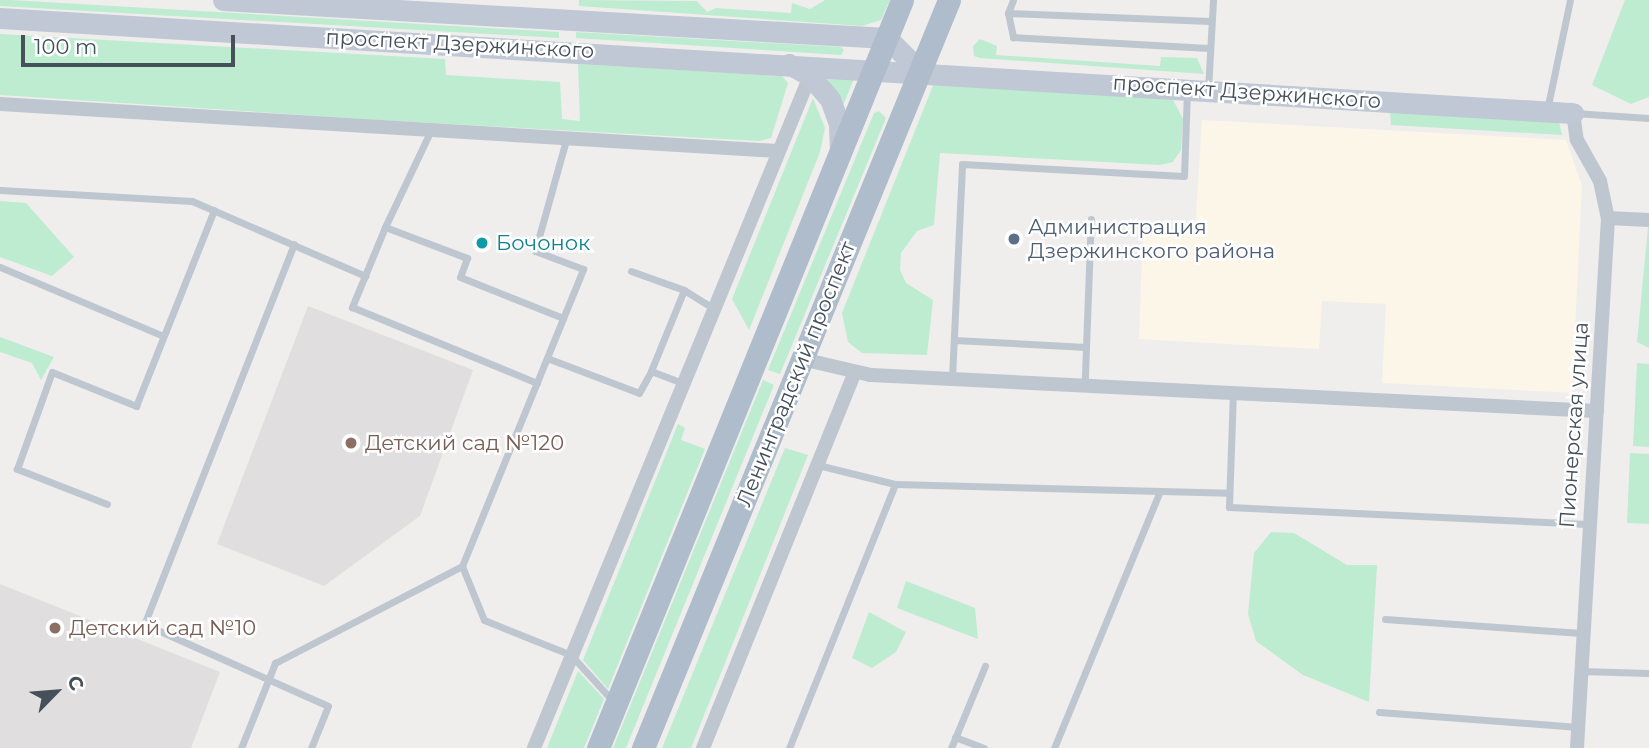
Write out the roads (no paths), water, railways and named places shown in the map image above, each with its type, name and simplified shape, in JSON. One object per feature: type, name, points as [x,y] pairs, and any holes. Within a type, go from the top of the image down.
[{"type":"main road","name":"проспект Дзержинского","points":[[223,0],[887,38]]},
{"type":"main road","name":"Ленинградский проспект","points":[[598,748],[902,0]]},
{"type":"main road","name":"Ленинградский проспект","points":[[643,748],[949,0]]},
{"type":"main road","name":"проспект Дзержинского","points":[[0,18],[875,68],[1573,113]]},
{"type":"main road","points":[[887,38],[920,71]]},
{"type":"main road","points":[[787,63],[810,76],[830,99],[839,124],[841,151]]},
{"type":"street","points":[[534,748],[777,150],[810,76]]},
{"type":"street","points":[[0,104],[566,140],[777,150]]},
{"type":"street","name":"Пионерская улица","points":[[1573,113],[1577,140],[1600,181],[1608,218],[1577,748]]},
{"type":"street","points":[[1608,218],[1649,220]]},
{"type":"street","points":[[802,359],[854,374],[1233,390],[1597,411]]},
{"type":"street","points":[[703,748],[854,374]]},
{"type":"lane","points":[[1013,0],[1007,13],[1013,37],[1209,48]]},
{"type":"lane","points":[[952,378],[962,164],[1184,176],[1198,89],[1209,48],[1213,0]]},
{"type":"lane","points":[[1547,111],[1570,0]]},
{"type":"lane","points":[[1007,13],[1210,21]]},
{"type":"lane","points":[[1573,113],[1649,118]]},
{"type":"lane","points":[[431,130],[385,227],[352,307],[537,383]]},
{"type":"lane","points":[[241,748],[275,663],[462,566],[583,269],[536,251],[566,140]]},
{"type":"lane","points":[[0,190],[192,201],[365,276]]},
{"type":"lane","points":[[107,504],[17,469],[52,372],[136,406],[214,210]]},
{"type":"lane","points":[[1085,383],[1091,219]]},
{"type":"lane","points":[[385,227],[467,258],[460,277],[563,318]]},
{"type":"lane","points":[[294,244],[144,624],[328,706],[311,748]]},
{"type":"lane","points":[[0,267],[163,336]]},
{"type":"lane","points":[[631,271],[684,290],[713,308]]},
{"type":"lane","points":[[547,358],[639,393],[651,371],[684,290]]},
{"type":"lane","points":[[954,340],[1086,347]]},
{"type":"lane","points":[[651,371],[682,383]]},
{"type":"lane","points":[[1233,390],[1229,507],[1588,524]]},
{"type":"lane","points":[[818,465],[895,484],[1229,492]]},
{"type":"lane","points":[[789,748],[895,484]]},
{"type":"lane","points":[[1054,748],[1160,491]]},
{"type":"lane","points":[[462,566],[484,620],[571,655],[616,704]]},
{"type":"lane","points":[[1385,619],[1582,634]]},
{"type":"lane","points":[[951,748],[985,666]]},
{"type":"lane","points":[[1580,671],[1649,673]]},
{"type":"lane","points":[[1379,712],[1578,727]]},
{"type":"lane","points":[[955,737],[984,748]]},
{"type":"place","name":"Администрация Дзержинского района","points":[[1014,239]]},
{"type":"place","name":"Бочонок","points":[[482,243]]},
{"type":"place","name":"Детский сад №120","points":[[351,443]]},
{"type":"place","name":"Детский сад №10","points":[[55,628]]}]
